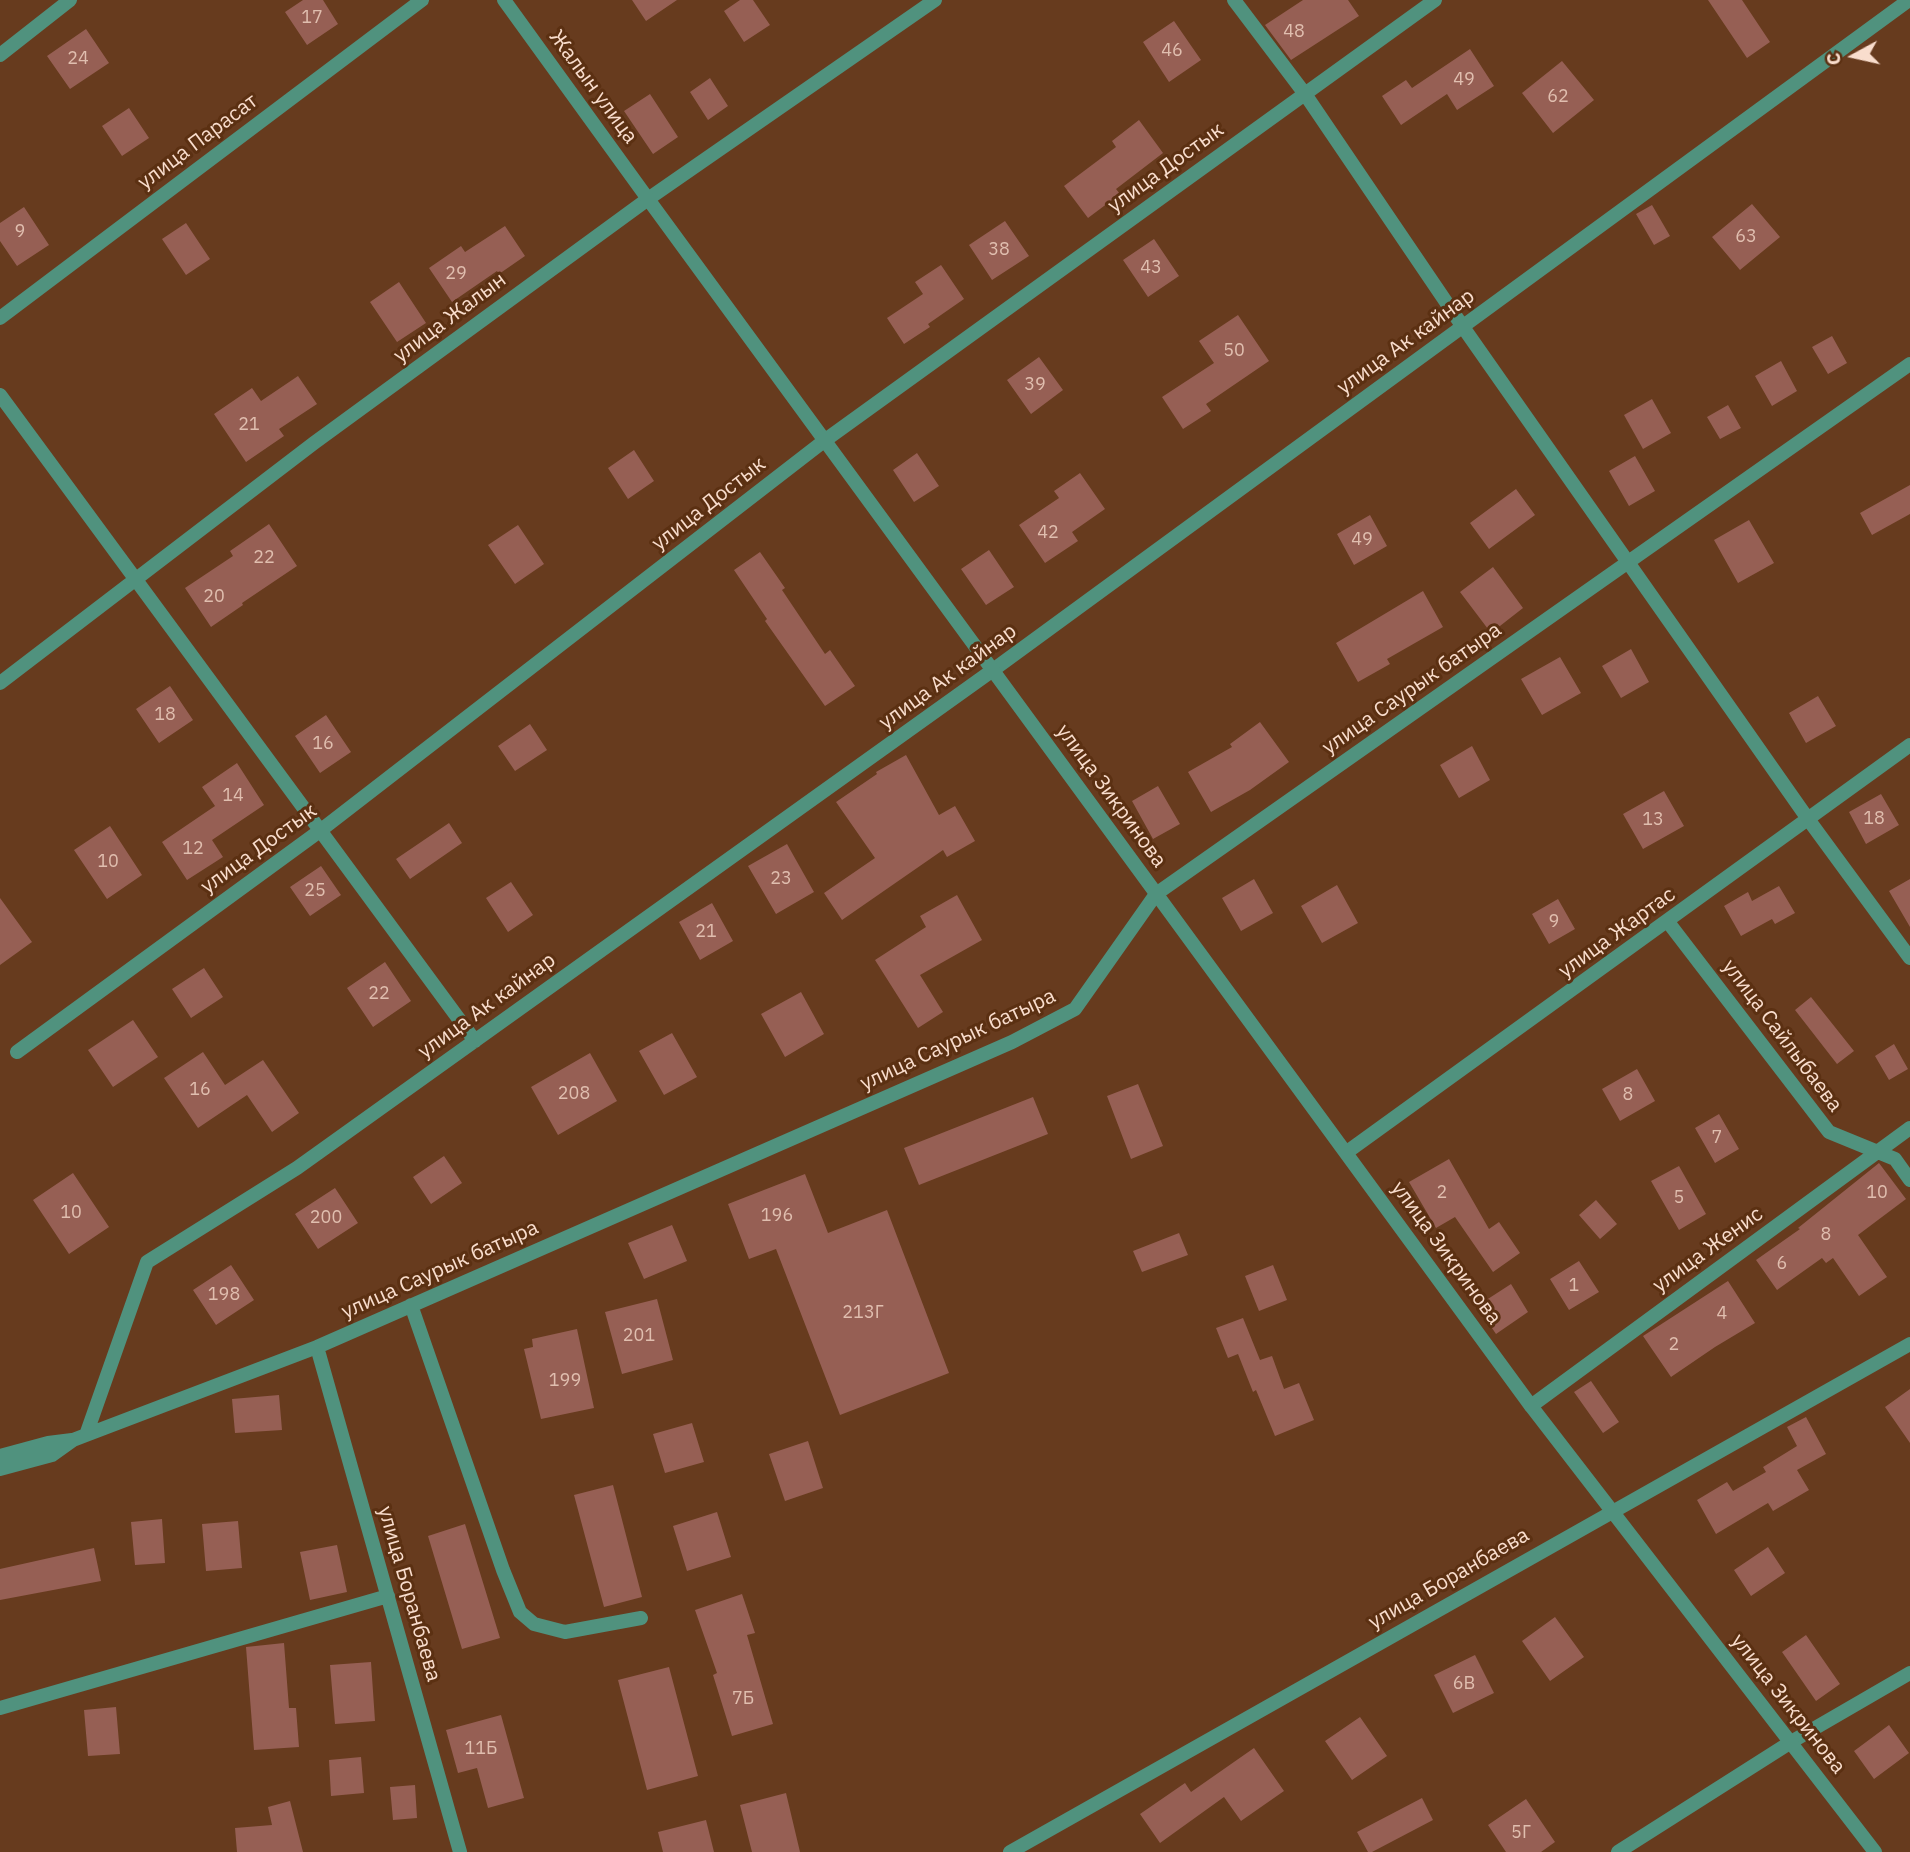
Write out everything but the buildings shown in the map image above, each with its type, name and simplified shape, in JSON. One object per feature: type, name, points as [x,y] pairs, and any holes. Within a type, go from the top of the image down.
[{"type":"street","points":[[0,55],[71,0]]},
{"type":"street","name":"улица Парасат","points":[[0,318],[422,0]]},
{"type":"street","name":"Жалын улица","points":[[504,0],[824,441]]},
{"type":"street","name":"улица Жалын","points":[[0,683],[314,443],[648,199],[935,0]]},
{"type":"street","points":[[1234,0],[1305,94],[1463,327],[1808,820],[1910,958]]},
{"type":"street","name":"улица Достык","points":[[16,1052],[321,830],[824,441],[1435,0]]},
{"type":"street","name":"улица Ак кайнар","points":[[80,1438],[147,1262],[297,1168],[475,1041],[993,670],[1905,5]]},
{"type":"street","name":"улица Саурык батыра","points":[[0,1469],[52,1455],[80,1438],[317,1347],[1012,1042],[1075,1009],[1156,894],[1910,364]]},
{"type":"street","points":[[0,395],[475,1041]]},
{"type":"street","name":"улица Зикринова","points":[[824,441],[1531,1406],[1875,1852]]},
{"type":"street","name":"улица Жартас","points":[[1347,1152],[1910,745]]},
{"type":"street","name":"улица Сайлыбаева","points":[[1668,922],[1829,1132],[1895,1159],[1910,1180]]},
{"type":"street","name":"улица Женис","points":[[1531,1406],[1910,1128]]},
{"type":"street","points":[[411,1305],[520,1612],[534,1624],[565,1632],[641,1618]]},
{"type":"street","name":"улица Боранбаева","points":[[1010,1852],[1910,1344]]},
{"type":"street","name":"улица Боранбаева","points":[[317,1347],[460,1852]]},
{"type":"street","name":"улица Саурык батыра","points":[[0,1456],[48,1443],[80,1438]]},
{"type":"street","points":[[0,1708],[388,1596]]},
{"type":"street","points":[[1618,1852],[1791,1742],[1910,1673]]}]
